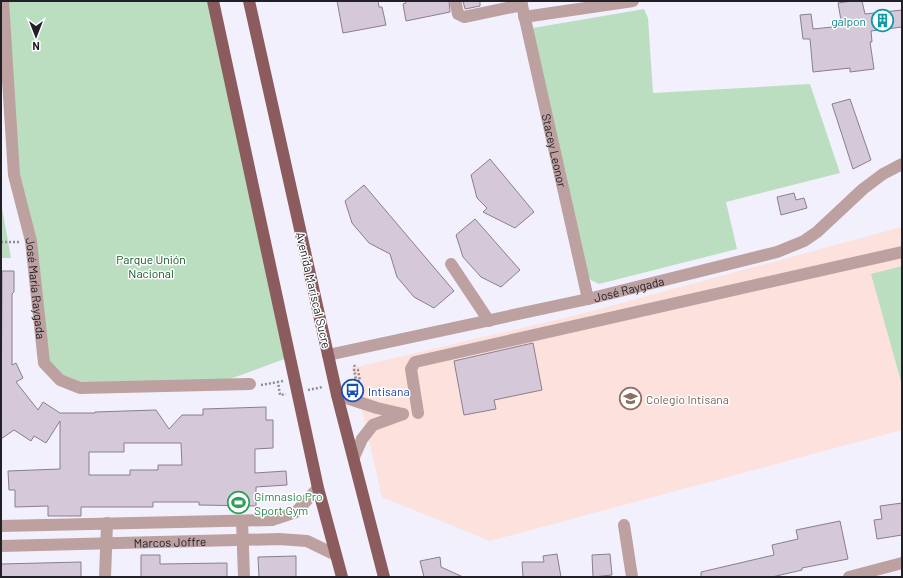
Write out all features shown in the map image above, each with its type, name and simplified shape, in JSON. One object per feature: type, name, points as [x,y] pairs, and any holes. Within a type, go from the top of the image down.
[{"type":"main road","points":[[214,1],[318,488],[342,577]]},
{"type":"main road","name":"Avenida Mariscal Sucre","points":[[249,1],[337,395],[384,577]]},
{"type":"street","name":"José María Raygada","points":[[3,1],[14,175],[22,211],[31,241],[44,364],[60,380],[80,388],[250,384]]},
{"type":"street","points":[[524,17],[633,1]]},
{"type":"street","points":[[456,4],[458,14],[464,17],[521,3]]},
{"type":"street","name":"Stacey Leonor","points":[[521,3],[588,299]]},
{"type":"street","name":"José Raygada","points":[[328,355],[588,299],[777,252],[804,241],[817,232],[863,189],[883,174],[902,164]]},
{"type":"street","points":[[418,413],[411,369],[415,362],[902,252]]},
{"type":"street","points":[[451,264],[488,321]]},
{"type":"street","points":[[337,395],[377,408],[403,414],[372,425],[362,439],[354,457]]},
{"type":"street","name":"Marcos Joffre","points":[[1,526],[272,520],[286,517],[296,512],[318,488]]},
{"type":"street","points":[[242,521],[244,577]]},
{"type":"street","points":[[105,577],[107,523]]},
{"type":"street","points":[[624,525],[632,577]]},
{"type":"street","name":"Marcos Joffre","points":[[1,546],[243,540],[307,541],[336,555]]},
{"type":"street","points":[[849,577],[902,563]]},
{"type":"path","points":[[1,242],[31,241]]},
{"type":"path","points":[[354,379],[356,379],[354,370],[358,370],[360,381]]},
{"type":"path","points":[[250,384],[259,385],[283,381],[284,386]]},
{"type":"path","points":[[278,382],[280,395]]},
{"type":"path","points":[[310,390],[320,388]]},
{"type":"shaded area","name":"Colegio Intisana","points":[[902,227],[902,430],[490,541],[382,497],[352,368],[577,315]]},
{"type":"green space","name":"Parque Unión Nacional","points":[[3,1],[213,1],[290,357],[230,379],[80,388],[44,363],[41,331],[14,175]]},
{"type":"green space","points":[[644,9],[648,18],[653,93],[810,84],[840,173],[726,202],[737,249],[599,284],[591,280],[586,272],[527,29]]},
{"type":"green space","points":[[1,202],[11,258],[1,258]]},
{"type":"green space","points":[[902,266],[902,385],[871,274]]},
{"type":"building","points":[[337,1],[378,1],[379,7],[382,7],[386,25],[343,33]]},
{"type":"building","points":[[405,1],[449,1],[450,12],[406,21],[403,4],[406,3]]},
{"type":"building","points":[[463,1],[480,1],[480,6],[465,9]]},
{"type":"building","points":[[862,1],[865,14],[902,10],[902,27],[871,31],[872,42],[870,42],[874,69],[850,72],[850,68],[813,72],[810,39],[803,39],[800,15],[811,14],[813,29],[842,26],[838,3]]},
{"type":"building","points":[[850,99],[871,160],[853,169],[832,104]]},
{"type":"building","points":[[490,159],[534,212],[515,228],[483,212],[487,208],[477,198],[471,175]]},
{"type":"building","points":[[364,185],[454,291],[434,308],[414,297],[397,277],[390,254],[369,243],[352,223],[345,201]]},
{"type":"building","points":[[794,193],[796,200],[804,198],[807,208],[781,215],[777,197]]},
{"type":"building","points":[[475,219],[520,270],[501,287],[481,277],[463,257],[456,235]]},
{"type":"building","points":[[2,271],[14,271],[14,292],[12,294],[12,365],[16,363],[23,378],[16,382],[38,410],[43,402],[60,413],[156,410],[169,429],[182,415],[203,415],[203,409],[266,407],[266,420],[273,420],[273,448],[255,449],[255,473],[286,471],[287,485],[256,487],[256,506],[199,505],[199,502],[153,502],[153,507],[81,507],[81,516],[48,516],[48,506],[15,507],[15,490],[9,490],[8,471],[60,469],[60,421],[46,443],[34,436],[31,441],[14,430],[1,439]],"holes":[[[124,443],[181,443],[182,465],[158,465],[158,470],[130,470],[130,475],[89,475],[89,452],[124,452]]]},
{"type":"building","points":[[533,343],[542,390],[494,400],[496,409],[464,415],[454,361]]},
{"type":"building","points":[[902,503],[902,535],[877,539],[874,520],[882,519],[880,506]]},
{"type":"building","points":[[840,521],[848,559],[802,568],[802,570],[772,577],[701,577],[701,572],[774,555],[772,545],[798,539],[796,530]]},
{"type":"building","points":[[557,554],[561,577],[523,577],[522,562],[544,562],[543,556]]},
{"type":"building","points":[[610,554],[612,575],[593,577],[592,555]]},
{"type":"building","points":[[141,555],[160,555],[160,564],[227,563],[227,577],[141,577]]},
{"type":"building","points":[[296,556],[296,577],[259,577],[258,557]]},
{"type":"building","points":[[440,557],[441,567],[463,577],[424,577],[420,561]]},
{"type":"building","points":[[81,562],[81,577],[1,577],[1,564]]},
{"type":"place","name":"galpon","points":[[882,21]]},
{"type":"place","name":"Intisana","points":[[352,391]]},
{"type":"place","name":"Colegio Intisana","points":[[631,399]]},
{"type":"place","name":"Gimnasio Pro Sport Gym","points":[[239,503]]}]
